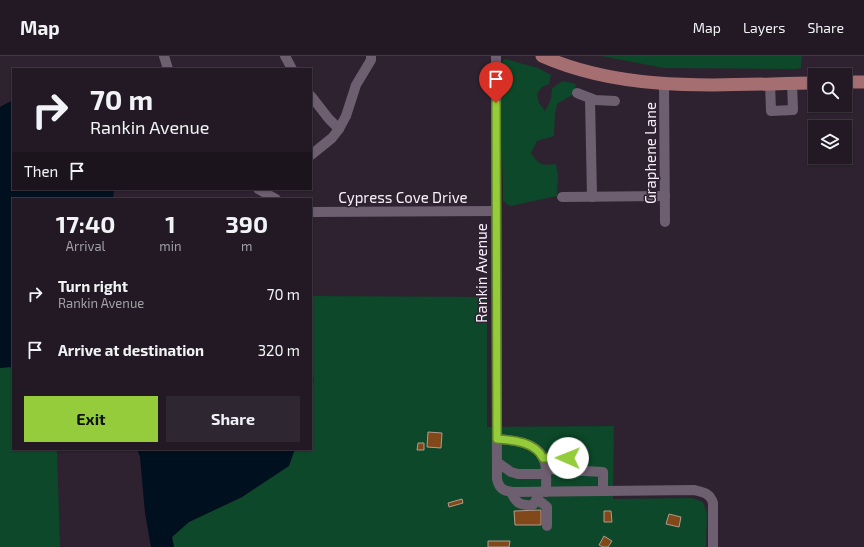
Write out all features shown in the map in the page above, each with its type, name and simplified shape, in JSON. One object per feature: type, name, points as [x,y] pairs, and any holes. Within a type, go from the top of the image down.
[{"type":"main road","points":[[542,56],[575,68],[609,77],[634,81],[682,85],[808,83]]},
{"type":"main road","points":[[852,82],[864,82]]},
{"type":"street","points":[[164,56],[168,68]]},
{"type":"street","points":[[285,56],[291,68]]},
{"type":"street","points":[[312,154],[332,138],[339,129],[346,116],[356,85],[371,60],[371,56]]},
{"type":"street","name":"Rankin Avenue","points":[[496,56],[498,479],[499,485],[506,490],[541,494]]},
{"type":"street","points":[[770,83],[772,111],[793,110],[792,83]]},
{"type":"street","name":"Graphene Lane","points":[[664,84],[665,222]]},
{"type":"street","points":[[577,93],[590,98],[615,101]]},
{"type":"street","points":[[312,97],[328,119],[339,129]]},
{"type":"street","points":[[590,98],[592,197]]},
{"type":"street","points":[[265,191],[275,198]]},
{"type":"street","points":[[562,197],[665,196]]},
{"type":"street","name":"Cypress Cove Drive","points":[[312,212],[496,211]]},
{"type":"street","points":[[497,439],[535,447],[543,458],[546,472],[541,494],[547,507],[547,526]]},
{"type":"street","points":[[543,458],[568,458],[570,461],[570,470]]},
{"type":"street","points":[[497,462],[511,472],[518,474],[570,470],[604,472],[604,491]]},
{"type":"street","points":[[541,494],[604,491],[694,490],[704,492],[712,497],[713,502],[713,547]]},
{"type":"green space","points":[[601,56],[802,56],[801,68],[794,69],[664,68]]},
{"type":"green space","points":[[505,59],[538,68],[551,75],[549,84],[542,87],[537,94],[539,103],[545,111],[551,99],[552,88],[563,81],[576,84],[574,94],[557,104],[554,136],[537,141],[531,153],[541,164],[556,164],[558,175],[557,196],[510,206],[503,201],[500,64]]},
{"type":"green space","points":[[312,296],[487,297],[487,427],[614,426],[613,499],[692,498],[703,502],[707,513],[706,547],[174,547],[172,537],[189,522],[242,497],[288,466],[295,450],[312,450],[312,397],[314,378],[312,369]]},
{"type":"green space","points":[[10,367],[12,368],[12,450],[57,450],[60,547],[0,547],[0,368]]},
{"type":"water","points":[[12,101],[12,190],[114,190],[113,198],[12,198],[12,368],[10,367],[0,368],[0,107]]},
{"type":"water","points":[[137,450],[295,450],[289,466],[242,497],[189,522],[172,537],[174,547],[151,547],[145,513],[140,457]]},
{"type":"building","points":[[428,432],[442,433],[441,448],[427,447]]},
{"type":"building","points":[[418,443],[424,443],[424,450],[417,450]]},
{"type":"building","points":[[462,499],[463,503],[449,507],[448,503]]},
{"type":"building","points":[[541,510],[541,525],[515,525],[514,511]]},
{"type":"building","points":[[604,511],[611,511],[612,522],[604,522]]},
{"type":"building","points":[[669,514],[681,517],[679,527],[666,524]]},
{"type":"building","points":[[604,536],[612,541],[608,547],[599,545]]},
{"type":"building","points":[[488,541],[510,541],[509,547],[488,547]]},
{"type":"route","points":[[496,103],[497,439],[528,444],[535,447],[543,458],[568,458]]}]
